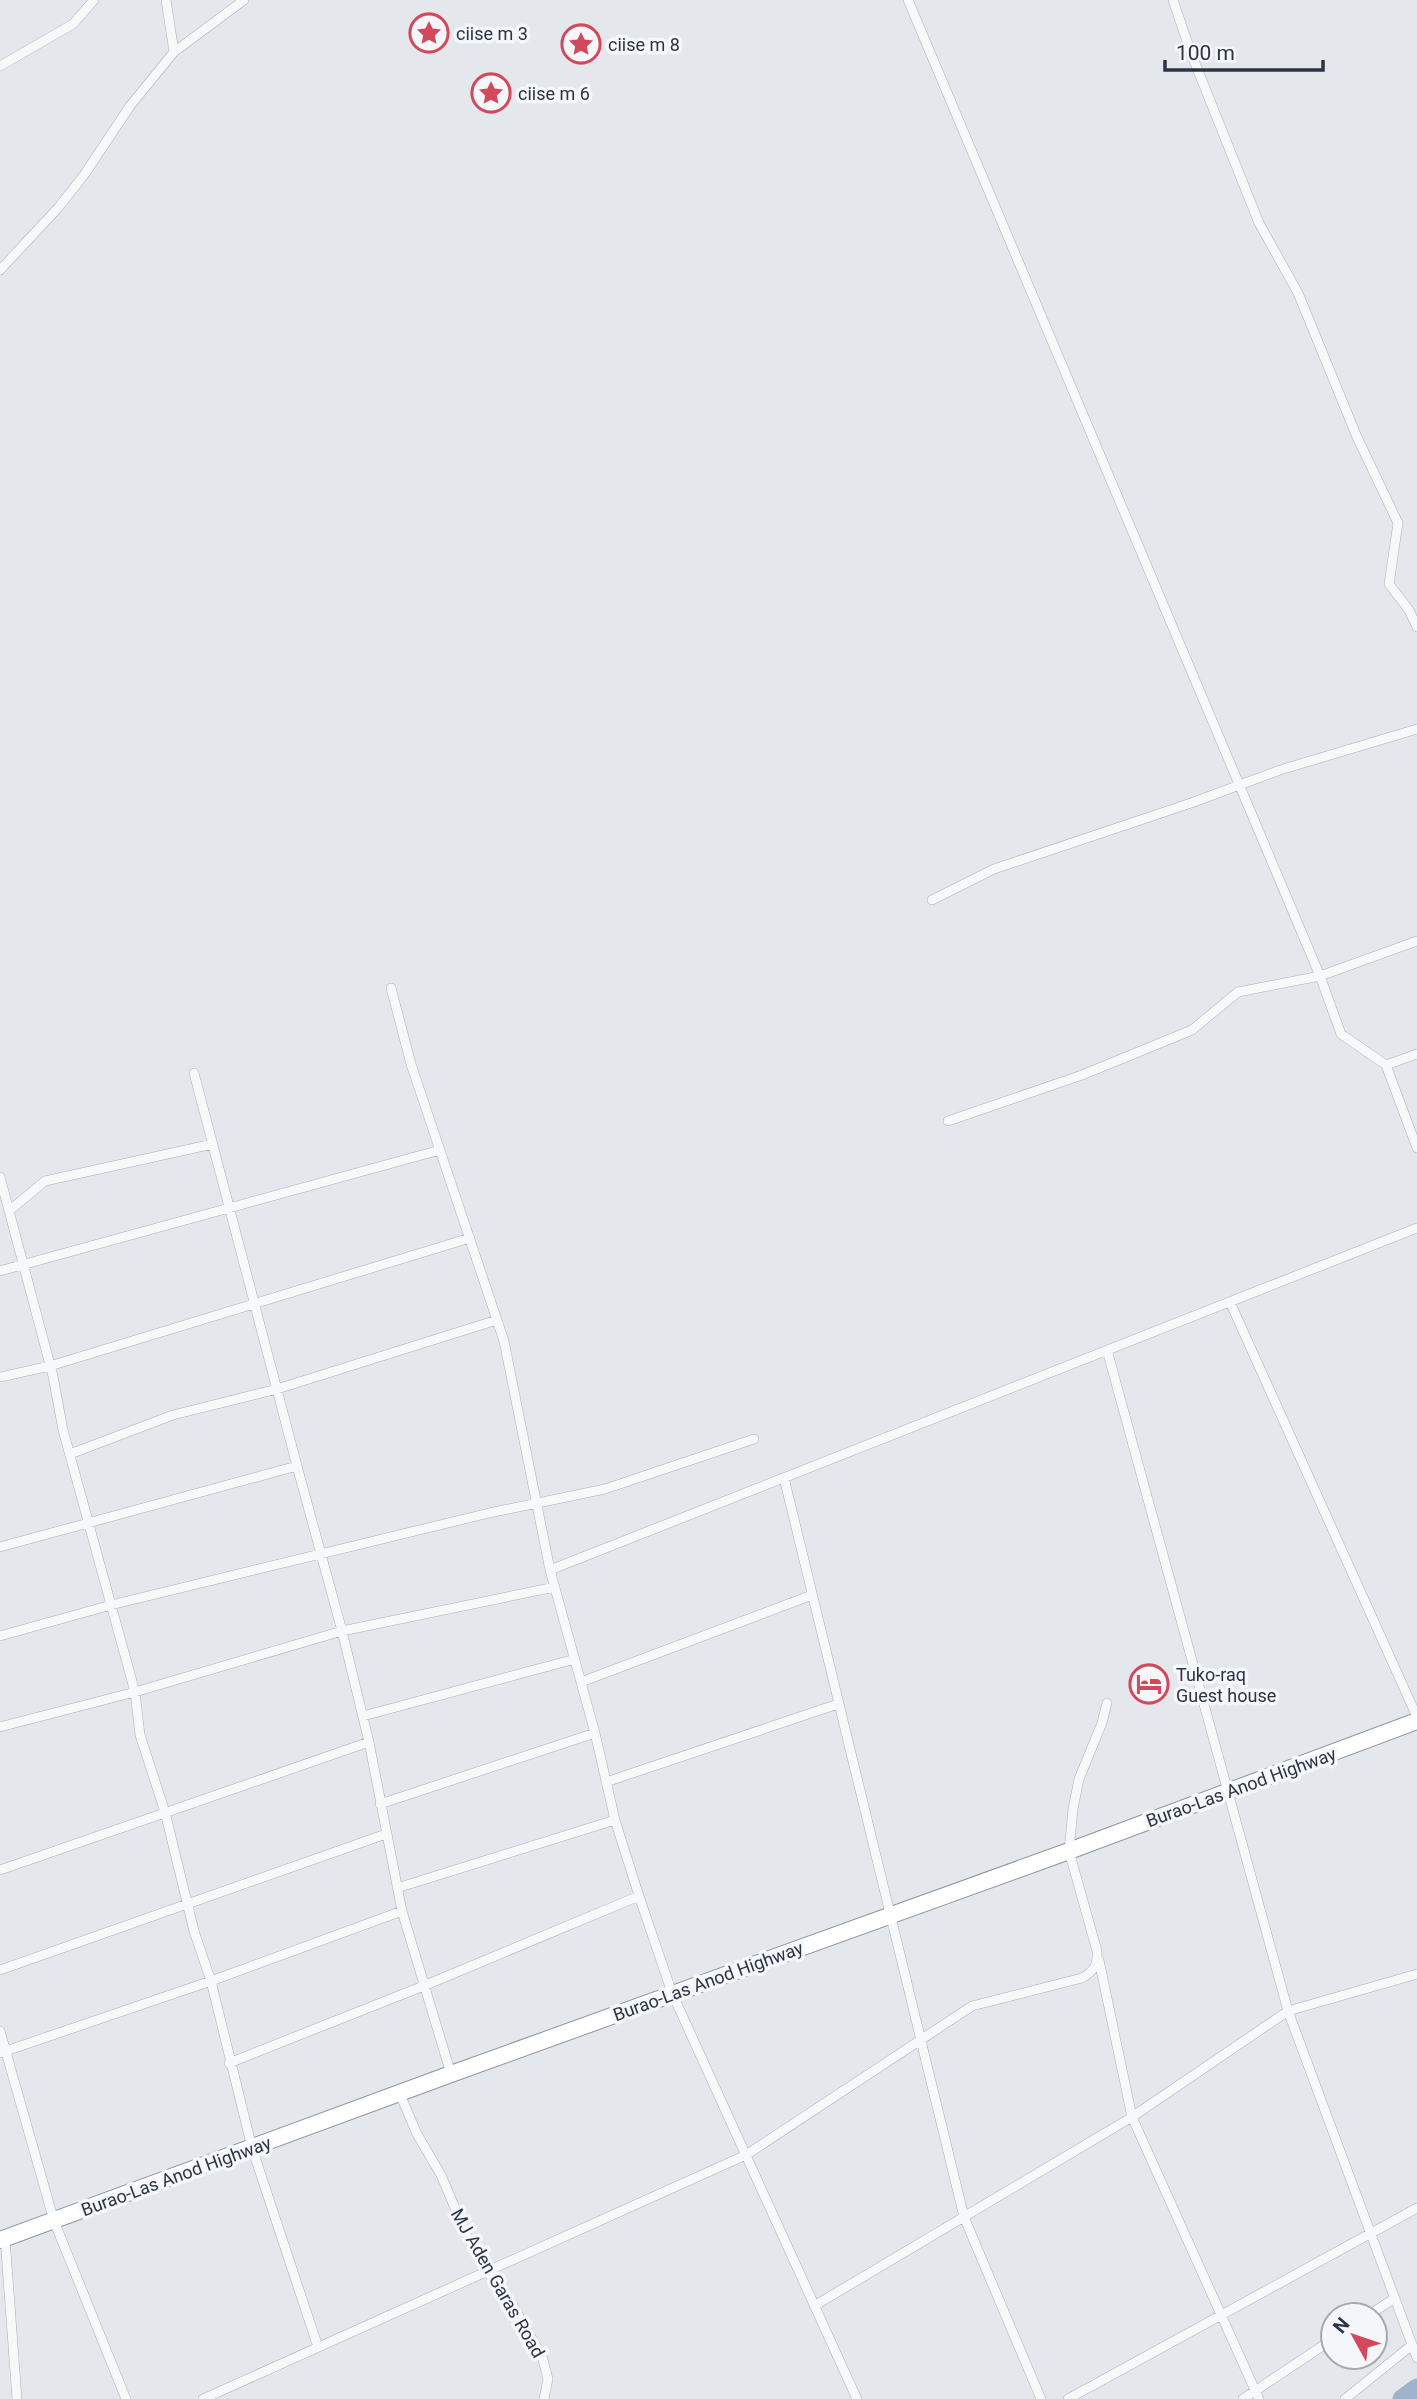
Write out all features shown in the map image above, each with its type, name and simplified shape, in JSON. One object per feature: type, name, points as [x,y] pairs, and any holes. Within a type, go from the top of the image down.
[{"type":"highway","name":"Burao-Las Anod Highway","points":[[3,2239],[672,1993],[1069,1851],[1417,1719]]},
{"type":"street","points":[[0,66],[73,24],[94,0]]},
{"type":"street","points":[[166,0],[174,52]]},
{"type":"street","points":[[0,270],[58,208],[131,106],[174,52],[244,0]]},
{"type":"street","points":[[908,0],[1320,976],[1341,1034],[1386,1065],[1417,1148]]},
{"type":"street","points":[[1173,0],[1191,53],[1259,223],[1298,293],[1357,437],[1398,523],[1389,584],[1409,610],[1417,627]]},
{"type":"street","points":[[932,901],[994,869],[1293,766],[1417,729]]},
{"type":"street","points":[[948,1121],[1082,1075],[1192,1031],[1238,992],[1320,976],[1417,941]]},
{"type":"street","points":[[391,988],[411,1064],[504,1341],[550,1570],[595,1733],[615,1820],[639,1896],[672,1993],[857,2399]]},
{"type":"street","points":[[1386,1065],[1417,1054]]},
{"type":"street","points":[[194,1073],[342,1631],[369,1742],[402,1911],[452,2074]]},
{"type":"street","points":[[9,1211],[45,1181],[213,1144]]},
{"type":"street","points":[[0,1271],[440,1150]]},
{"type":"street","points":[[0,1177],[50,1366],[70,1454],[135,1692],[140,1735],[165,1812],[194,1931],[211,1981],[252,2148],[318,2347]]},
{"type":"street","points":[[550,1570],[1417,1228]]},
{"type":"street","points":[[0,1377],[50,1366],[470,1238]]},
{"type":"street","points":[[1230,1302],[1417,1719]]},
{"type":"street","points":[[70,1454],[173,1415],[277,1389],[497,1320]]},
{"type":"street","points":[[1107,1350],[1288,2011],[1417,2358]]},
{"type":"street","points":[[0,1636],[111,1605],[321,1553],[605,1489],[754,1439]]},
{"type":"street","points":[[0,1547],[297,1466]]},
{"type":"street","points":[[784,1478],[964,2217],[1041,2399]]},
{"type":"street","points":[[0,1727],[135,1692],[342,1631],[555,1587]]},
{"type":"street","points":[[581,1682],[812,1595]]},
{"type":"street","points":[[363,1716],[575,1659]]},
{"type":"street","points":[[1107,1703],[1102,1723],[1079,1779],[1069,1851],[1097,1951],[1132,2117],[1258,2395]]},
{"type":"street","points":[[606,1782],[838,1704]]},
{"type":"street","points":[[380,1804],[595,1733]]},
{"type":"street","points":[[0,1870],[369,1742]]},
{"type":"street","points":[[397,1888],[615,1820]]},
{"type":"street","points":[[0,1970],[386,1835]]},
{"type":"street","points":[[229,2063],[639,1896]]},
{"type":"street","points":[[3,2052],[211,1981],[402,1911]]},
{"type":"street","points":[[203,2399],[746,2155],[972,2006],[1082,1978],[1094,1969],[1097,1951]]},
{"type":"street","points":[[814,2306],[1132,2117],[1288,2011],[1417,1974]]},
{"type":"street","points":[[0,2031],[3,2052],[54,2221],[126,2399]]},
{"type":"street","name":"MJ Aden Garas Road","points":[[400,2094],[417,2134],[441,2175],[466,2234],[542,2356],[548,2379],[544,2399]]},
{"type":"street","points":[[1068,2399],[1417,2208]]},
{"type":"street","points":[[3,2239],[17,2399]]},
{"type":"street","points":[[1389,2302],[1395,2298]]},
{"type":"street","points":[[1345,2399],[1412,2345]]},
{"type":"street","points":[[1243,2399],[1258,2395],[1319,2349]]},
{"type":"waterway","points":[[1402,2399],[1417,2388]]},
{"type":"place","name":"ciise m 3","points":[[429,33]]},
{"type":"place","name":"ciise m 8","points":[[581,44]]},
{"type":"place","name":"ciise m 6","points":[[491,93]]},
{"type":"place","name":"Tuko-raq Guest house","points":[[1149,1684]]}]
